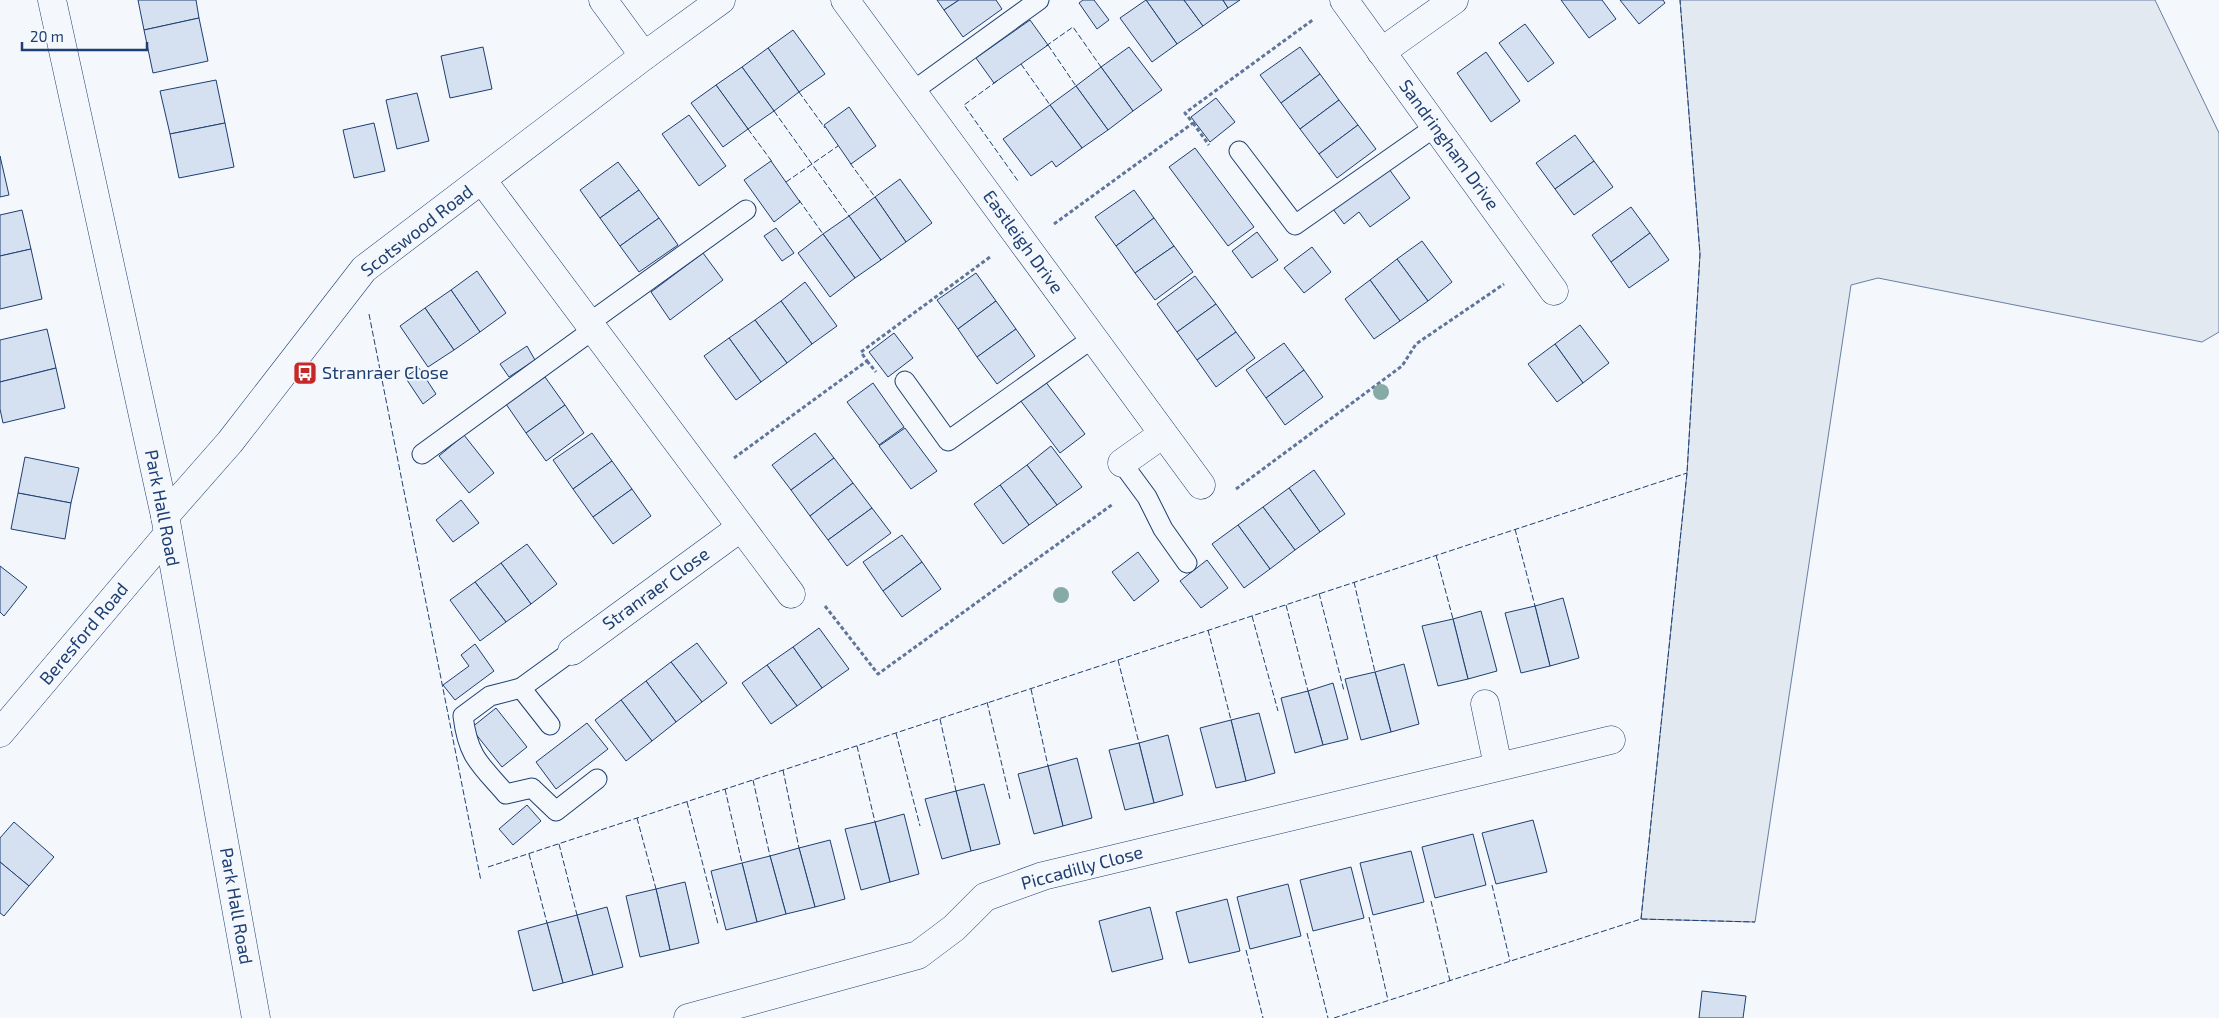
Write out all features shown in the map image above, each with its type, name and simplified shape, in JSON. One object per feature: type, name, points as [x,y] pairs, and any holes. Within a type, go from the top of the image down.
[{"type":"street","name":"Park Hall Road","points":[[52,0],[166,525],[256,1018]]},
{"type":"street","points":[[604,0],[644,56]]},
{"type":"street","name":"Scotswood Road","points":[[166,525],[364,269],[644,56],[721,0]]},
{"type":"street","name":"Eastleigh Drive","points":[[844,0],[913,91],[1201,486]]},
{"type":"street","name":"Sandringham Drive","points":[[1344,0],[1554,291]]},
{"type":"street","points":[[1382,52],[1454,0]]},
{"type":"street","points":[[482,180],[791,594]]},
{"type":"street","points":[[1122,463],[1163,434]]},
{"type":"street","name":"Beresford Road","points":[[0,733],[166,525]]},
{"type":"street","name":"Stranraer Close","points":[[572,650],[740,528]]},
{"type":"street","points":[[1485,704],[1498,766]]},
{"type":"street","name":"Piccadilly Close","points":[[688,1018],[918,955],[954,928],[985,897],[1043,876],[1611,740]]},
{"type":"lane","points":[[913,91],[1039,0]]},
{"type":"lane","points":[[1239,151],[1295,225],[1435,126]]},
{"type":"lane","points":[[422,454],[746,210]]},
{"type":"lane","points":[[905,380],[948,441],[1093,338]]},
{"type":"lane","points":[[1122,463],[1147,497],[1163,529],[1186,563]]},
{"type":"lane","points":[[572,650],[521,688],[490,696],[463,716],[466,738],[474,758],[506,794],[532,788],[556,811],[597,779]]},
{"type":"lane","points":[[521,688],[550,725]]},
{"type":"path","points":[[705,479],[867,361],[861,352],[1193,124],[1185,112],[1317,17]]},
{"type":"path","points":[[1201,486],[1234,490],[1402,366],[1416,344],[1534,264]]},
{"type":"path","points":[[791,594],[819,598],[878,674],[1139,486]]},
{"type":"shaded area","points":[[1680,0],[2155,0],[2219,133],[2219,332],[2202,342],[1878,278],[1851,285],[1755,922],[1641,919],[1687,473],[1700,254]]},
{"type":"building","points":[[138,0],[196,0],[199,18],[144,30]]},
{"type":"building","points":[[937,0],[959,0],[944,10]]},
{"type":"building","points":[[959,0],[996,0],[1002,9],[963,37],[944,10]]},
{"type":"building","points":[[1083,0],[1094,0],[1109,20],[1097,29],[1079,3]]},
{"type":"building","points":[[1146,0],[1184,0],[1203,26],[1177,44]]},
{"type":"building","points":[[1146,0],[1177,44],[1152,62],[1120,18]]},
{"type":"building","points":[[1184,0],[1223,0],[1228,8],[1203,26]]},
{"type":"building","points":[[1223,0],[1240,0],[1228,8]]},
{"type":"building","points":[[1561,0],[1602,0],[1616,19],[1589,38]]},
{"type":"building","points":[[1620,0],[1663,0],[1665,3],[1639,24]]},
{"type":"building","points":[[199,18],[208,61],[153,73],[144,30]]},
{"type":"building","points":[[1030,20],[1048,45],[994,83],[976,58]]},
{"type":"building","points":[[1525,24],[1554,63],[1528,82],[1499,43]]},
{"type":"building","points":[[793,30],[825,74],[799,92],[768,48]]},
{"type":"building","points":[[483,47],[492,89],[450,98],[441,56]]},
{"type":"building","points":[[1129,47],[1162,90],[1133,111],[1101,67]]},
{"type":"building","points":[[1300,47],[1320,74],[1281,103],[1260,75]]},
{"type":"building","points":[[768,48],[799,92],[774,111],[742,67]]},
{"type":"building","points":[[1486,52],[1520,101],[1491,122],[1457,73]]},
{"type":"building","points":[[742,67],[774,111],[748,129],[716,85]]},
{"type":"building","points":[[1101,67],[1133,111],[1108,130],[1076,86]]},
{"type":"building","points":[[1320,74],[1339,100],[1300,129],[1281,103]]},
{"type":"building","points":[[216,80],[225,123],[170,134],[160,91]]},
{"type":"building","points":[[716,85],[748,129],[723,147],[691,103]]},
{"type":"building","points":[[1076,86],[1108,130],[1082,148],[1050,105]]},
{"type":"building","points":[[417,93],[429,141],[397,149],[386,100]]},
{"type":"building","points":[[1216,98],[1235,122],[1210,142],[1191,117]]},
{"type":"building","points":[[1339,100],[1358,125],[1319,154],[1300,129]]},
{"type":"building","points":[[1050,105],[1082,148],[1056,167],[1052,161],[1031,176],[1003,139]]},
{"type":"building","points":[[849,107],[876,146],[851,164],[824,125]]},
{"type":"building","points":[[689,115],[726,166],[699,186],[662,134]]},
{"type":"building","points":[[225,123],[234,167],[179,178],[170,134]]},
{"type":"building","points":[[374,123],[385,171],[354,178],[343,130]]},
{"type":"building","points":[[1358,125],[1376,149],[1337,178],[1319,154]]},
{"type":"building","points":[[1575,135],[1594,161],[1555,189],[1536,163]]},
{"type":"building","points":[[1195,148],[1254,227],[1228,246],[1169,167]]},
{"type":"building","points":[[0,156],[9,195],[0,197]]},
{"type":"building","points":[[771,161],[800,202],[774,222],[744,180]]},
{"type":"building","points":[[1594,161],[1613,187],[1574,215],[1555,189]]},
{"type":"building","points":[[618,162],[639,190],[600,218],[580,190]]},
{"type":"building","points":[[1389,169],[1410,198],[1370,227],[1359,212],[1344,224],[1333,209]]},
{"type":"building","points":[[900,179],[932,223],[906,242],[875,197]]},
{"type":"building","points":[[639,190],[659,218],[620,246],[600,218]]},
{"type":"building","points":[[1134,190],[1154,218],[1116,246],[1095,217]]},
{"type":"building","points":[[875,197],[906,242],[881,260],[849,216]]},
{"type":"building","points":[[1631,207],[1650,233],[1611,262],[1592,235]]},
{"type":"building","points":[[22,210],[31,249],[0,256],[0,215]]},
{"type":"building","points":[[849,216],[881,260],[855,278],[823,234]]},
{"type":"building","points":[[659,218],[678,245],[639,272],[620,246]]},
{"type":"building","points":[[1154,218],[1174,246],[1135,273],[1116,246]]},
{"type":"building","points":[[776,228],[794,253],[782,261],[764,236]]},
{"type":"building","points":[[1257,232],[1278,260],[1252,278],[1232,251]]},
{"type":"building","points":[[1650,233],[1669,260],[1629,288],[1611,262]]},
{"type":"building","points":[[823,234],[855,278],[830,297],[798,253]]},
{"type":"building","points":[[1422,241],[1452,282],[1428,301],[1397,259]]},
{"type":"building","points":[[1174,246],[1193,272],[1155,300],[1135,273]]},
{"type":"building","points":[[1312,247],[1331,272],[1304,293],[1284,268]]},
{"type":"building","points":[[31,249],[42,299],[0,309],[0,256]]},
{"type":"building","points":[[703,253],[723,280],[670,320],[651,292]]},
{"type":"building","points":[[1397,259],[1428,301],[1400,321],[1370,280]]},
{"type":"building","points":[[477,271],[506,313],[480,332],[451,290]]},
{"type":"building","points":[[976,273],[996,301],[958,329],[937,300]]},
{"type":"building","points":[[1195,276],[1216,304],[1177,332],[1157,304]]},
{"type":"building","points":[[1370,280],[1400,321],[1374,339],[1345,299]]},
{"type":"building","points":[[805,282],[837,326],[812,344],[781,301]]},
{"type":"building","points":[[451,290],[480,332],[454,350],[425,308]]},
{"type":"building","points":[[781,301],[812,344],[787,363],[755,320]]},
{"type":"building","points":[[996,301],[1016,329],[977,357],[958,329]]},
{"type":"building","points":[[1216,304],[1236,332],[1197,360],[1177,332]]},
{"type":"building","points":[[425,308],[454,350],[428,367],[400,326]]},
{"type":"building","points":[[755,320],[787,363],[761,382],[729,338]]},
{"type":"building","points":[[1580,325],[1609,363],[1583,383],[1555,344]]},
{"type":"building","points":[[47,329],[56,368],[0,382],[0,340]]},
{"type":"building","points":[[1016,329],[1035,356],[997,384],[977,357]]},
{"type":"building","points":[[1236,332],[1255,358],[1216,387],[1197,360]]},
{"type":"building","points":[[894,333],[913,358],[888,377],[869,352]]},
{"type":"building","points":[[729,338],[761,382],[736,400],[704,356]]},
{"type":"building","points":[[1284,343],[1304,370],[1266,398],[1246,370]]},
{"type":"building","points":[[1555,344],[1583,383],[1557,402],[1528,364]]},
{"type":"building","points":[[527,346],[535,360],[509,377],[500,364]]},
{"type":"building","points":[[56,368],[65,408],[3,423],[0,409],[0,382]]},
{"type":"building","points":[[419,368],[436,394],[423,404],[405,377]]},
{"type":"building","points":[[1304,370],[1323,397],[1285,425],[1266,398]]},
{"type":"building","points":[[545,377],[565,405],[526,433],[506,404]]},
{"type":"building","points":[[1045,381],[1085,434],[1060,453],[1020,400]]},
{"type":"building","points":[[873,383],[904,427],[879,445],[847,402]]},
{"type":"building","points":[[565,405],[584,433],[546,461],[526,433]]},
{"type":"building","points":[[905,428],[937,471],[911,489],[879,446]]},
{"type":"building","points":[[592,433],[612,461],[573,489],[553,460]]},
{"type":"building","points":[[815,433],[834,458],[791,490],[772,465]]},
{"type":"building","points":[[464,435],[494,473],[469,493],[439,456]]},
{"type":"building","points":[[1051,446],[1082,487],[1057,505],[1027,465]]},
{"type":"building","points":[[25,457],[79,468],[71,503],[18,493]]},
{"type":"building","points":[[834,458],[853,483],[810,516],[791,490]]},
{"type":"building","points":[[612,461],[632,489],[593,517],[573,489]]},
{"type":"building","points":[[1027,465],[1057,505],[1029,525],[1000,485]]},
{"type":"building","points":[[1314,470],[1345,514],[1320,532],[1289,488]]},
{"type":"building","points":[[853,483],[872,508],[828,540],[810,516]]},
{"type":"building","points":[[1000,485],[1029,525],[1003,544],[974,504]]},
{"type":"building","points":[[1289,488],[1320,532],[1295,550],[1263,507]]},
{"type":"building","points":[[632,489],[651,516],[613,544],[593,517]]},
{"type":"building","points":[[18,493],[71,503],[65,539],[11,529]]},
{"type":"building","points":[[461,500],[479,523],[453,542],[436,520]]},
{"type":"building","points":[[1263,507],[1295,550],[1270,569],[1238,525]]},
{"type":"building","points":[[872,508],[891,533],[847,566],[828,540]]},
{"type":"building","points":[[1238,525],[1270,569],[1244,588],[1212,544]]},
{"type":"building","points":[[902,535],[922,562],[883,591],[863,562]]},
{"type":"building","points":[[527,544],[557,584],[531,604],[501,563]]},
{"type":"building","points":[[1138,552],[1159,581],[1134,601],[1112,572]]},
{"type":"building","points":[[1207,560],[1228,588],[1201,608],[1180,581]]},
{"type":"building","points":[[922,562],[941,589],[902,617],[883,591]]},
{"type":"building","points":[[501,563],[531,604],[506,622],[475,582]]},
{"type":"building","points":[[0,566],[27,587],[4,616],[0,612]]},
{"type":"building","points":[[475,582],[506,622],[480,641],[450,600]]},
{"type":"building","points":[[1563,598],[1579,658],[1550,666],[1535,606]]},
{"type":"building","points":[[1535,606],[1550,666],[1521,673],[1505,613]]},
{"type":"building","points":[[1481,611],[1497,671],[1468,679],[1453,619]]},
{"type":"building","points":[[1453,619],[1468,679],[1438,686],[1422,626]]},
{"type":"building","points":[[819,628],[849,669],[822,688],[793,647]]},
{"type":"building","points":[[697,643],[727,683],[702,702],[671,662]]},
{"type":"building","points":[[475,644],[494,671],[455,700],[443,685],[469,666],[461,655]]},
{"type":"building","points":[[793,647],[822,688],[797,706],[767,665]]},
{"type":"building","points":[[671,662],[702,702],[676,722],[646,681]]},
{"type":"building","points":[[1404,664],[1419,724],[1391,732],[1375,672]]},
{"type":"building","points":[[767,665],[797,706],[771,724],[742,683]]},
{"type":"building","points":[[1375,672],[1391,732],[1361,740],[1345,679]]},
{"type":"building","points":[[646,681],[676,722],[652,741],[621,700]]},
{"type":"building","points":[[1333,683],[1348,739],[1323,745],[1308,691]]},
{"type":"building","points":[[1308,691],[1323,745],[1295,753],[1281,698]]},
{"type":"building","points":[[621,700],[652,741],[626,761],[595,720]]},
{"type":"building","points":[[496,708],[527,747],[502,767],[471,728]]},
{"type":"building","points":[[1259,713],[1275,773],[1246,781],[1231,720]]},
{"type":"building","points":[[1231,720],[1246,781],[1216,788],[1200,728]]},
{"type":"building","points":[[587,723],[608,749],[556,789],[536,762]]},
{"type":"building","points":[[1168,735],[1183,795],[1154,803],[1139,743]]},
{"type":"building","points":[[1139,743],[1154,803],[1125,810],[1109,750]]},
{"type":"building","points":[[1077,758],[1092,818],[1063,826],[1048,766]]},
{"type":"building","points":[[1048,766],[1063,826],[1034,834],[1018,774]]},
{"type":"building","points":[[984,784],[1000,844],[971,851],[956,791]]},
{"type":"building","points":[[956,791],[971,851],[942,859],[925,799]]},
{"type":"building","points":[[527,805],[541,821],[513,845],[499,829]]},
{"type":"building","points":[[904,814],[919,874],[890,882],[875,822]]},
{"type":"building","points":[[1533,820],[1547,872],[1496,884],[1482,833]]},
{"type":"building","points":[[14,822],[54,857],[29,886],[0,862],[0,838]]},
{"type":"building","points":[[875,822],[890,882],[861,890],[845,829]]},
{"type":"building","points":[[1473,834],[1486,885],[1435,898],[1422,847]]},
{"type":"building","points":[[830,840],[845,899],[815,907],[799,848]]},
{"type":"building","points":[[799,848],[815,907],[786,914],[770,856]]},
{"type":"building","points":[[1411,851],[1424,902],[1373,915],[1360,863]]},
{"type":"building","points":[[770,856],[786,914],[757,922],[742,863]]},
{"type":"building","points":[[0,862],[29,886],[4,916],[0,913]]},
{"type":"building","points":[[742,863],[757,922],[726,930],[711,871]]},
{"type":"building","points":[[1351,867],[1364,918],[1313,931],[1300,880]]},
{"type":"building","points":[[685,882],[699,943],[670,950],[656,889]]},
{"type":"building","points":[[1288,884],[1301,936],[1250,949],[1237,897]]},
{"type":"building","points":[[656,889],[670,950],[640,957],[626,896]]},
{"type":"building","points":[[1227,899],[1240,951],[1189,963],[1176,912]]},
{"type":"building","points":[[607,907],[623,967],[593,975],[577,915]]},
{"type":"building","points":[[1150,907],[1163,959],[1112,972],[1099,921]]},
{"type":"building","points":[[577,915],[593,975],[563,983],[547,923]]},
{"type":"building","points":[[547,923],[563,983],[533,991],[518,931]]},
{"type":"building","points":[[1702,991],[1746,996],[1743,1018],[1699,1018]]},
{"type":"fence","points":[[1641,919],[1687,473],[1700,254],[1680,0]]},
{"type":"fence","points":[[1046,46],[1073,27],[1101,67]]},
{"type":"fence","points":[[1048,45],[1076,86]]},
{"type":"fence","points":[[1021,64],[1050,105]]},
{"type":"fence","points":[[997,81],[964,105],[1018,181]]},
{"type":"fence","points":[[799,92],[825,128]]},
{"type":"fence","points":[[774,111],[849,216]]},
{"type":"fence","points":[[748,129],[773,163]]},
{"type":"fence","points":[[786,182],[838,146]]},
{"type":"fence","points":[[850,163],[875,197]]},
{"type":"fence","points":[[799,200],[823,234]]},
{"type":"fence","points":[[369,314],[481,881]]},
{"type":"fence","points":[[488,867],[1687,473]]},
{"type":"fence","points":[[1515,529],[1535,606]]},
{"type":"fence","points":[[1436,555],[1453,619]]},
{"type":"fence","points":[[1354,582],[1375,672]]},
{"type":"fence","points":[[1319,593],[1344,691]]},
{"type":"fence","points":[[1286,605],[1308,691]]},
{"type":"fence","points":[[1252,616],[1278,711]]},
{"type":"fence","points":[[1208,630],[1231,720]]},
{"type":"fence","points":[[1118,660],[1139,743]]},
{"type":"fence","points":[[1031,689],[1048,766]]},
{"type":"fence","points":[[987,702],[1010,799]]},
{"type":"fence","points":[[940,719],[956,791]]},
{"type":"fence","points":[[896,733],[920,826]]},
{"type":"fence","points":[[857,746],[875,822]]},
{"type":"fence","points":[[783,770],[799,848]]},
{"type":"fence","points":[[753,780],[770,856]]},
{"type":"fence","points":[[725,789],[742,863]]},
{"type":"fence","points":[[687,802],[718,924]]},
{"type":"fence","points":[[637,818],[656,889]]},
{"type":"fence","points":[[559,844],[577,915]]},
{"type":"fence","points":[[529,854],[547,923]]},
{"type":"fence","points":[[1492,885],[1510,961]]},
{"type":"fence","points":[[1431,901],[1450,981]]},
{"type":"fence","points":[[1369,917],[1388,1000]]},
{"type":"fence","points":[[1334,1018],[1641,919],[1755,922]]},
{"type":"fence","points":[[1307,933],[1328,1018]]},
{"type":"fence","points":[[1246,950],[1263,1018]]},
{"type":"place","name":"Stranraer Close","points":[[305,373]]}]
